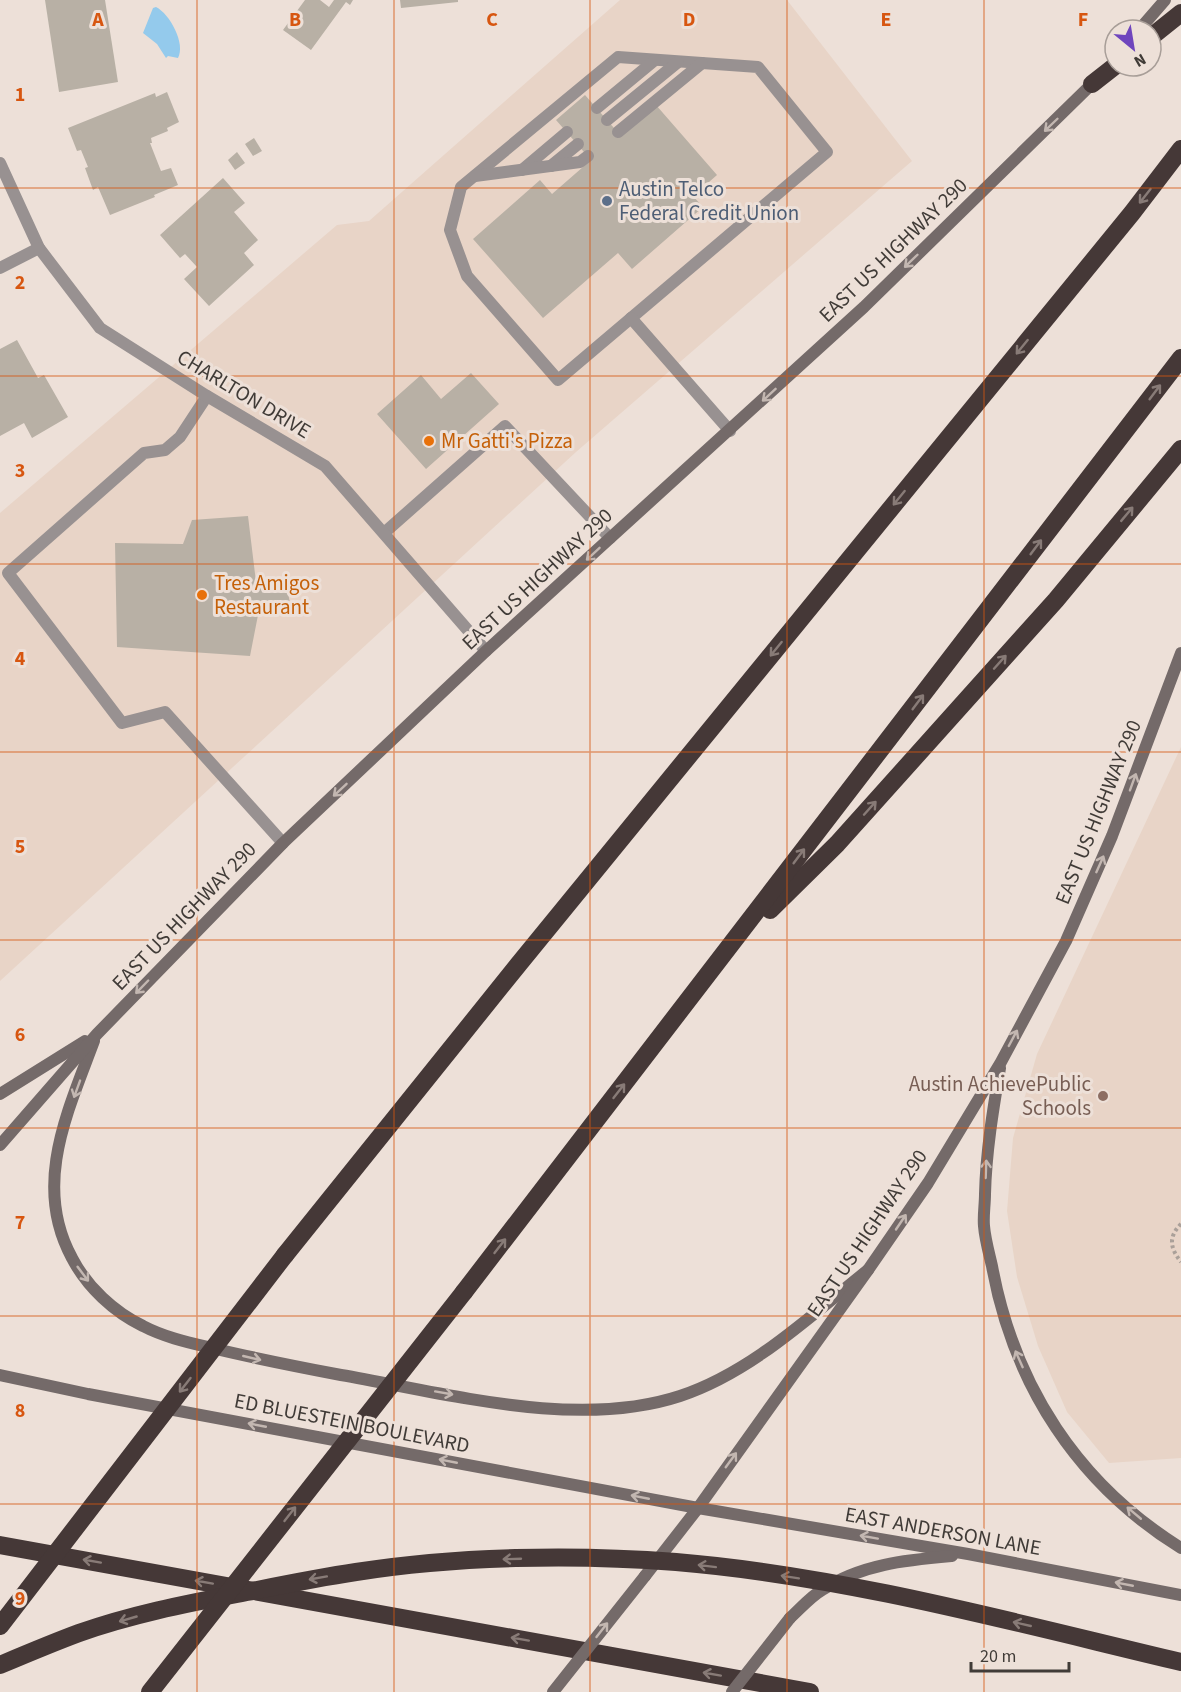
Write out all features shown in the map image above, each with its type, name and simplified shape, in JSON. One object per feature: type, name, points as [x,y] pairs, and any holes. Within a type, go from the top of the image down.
[{"type":"highway","points":[[1163,27],[1181,13]]},
{"type":"highway","points":[[1092,84],[1103,75]]},
{"type":"highway","points":[[0,1626],[285,1255],[518,965],[1132,213],[1181,149]]},
{"type":"highway","points":[[150,1692],[464,1292],[1181,358]]},
{"type":"highway","points":[[725,953],[837,844],[1056,600],[1181,449]]},
{"type":"highway","points":[[0,1545],[810,1692]]},
{"type":"highway","points":[[0,1665],[91,1629],[167,1608],[282,1585],[359,1571],[442,1563],[583,1558],[677,1562],[883,1592],[1181,1662]]},
{"type":"main road","points":[[1149,18],[1165,0]]},
{"type":"main road","name":"EAST US HIGHWAY 290","points":[[0,1145],[97,1034],[283,843],[486,651],[864,307],[1103,72]]},
{"type":"main road","name":"EAST US HIGHWAY 290","points":[[553,1692],[698,1508],[928,1183],[1000,1062],[1066,941],[1113,836],[1181,653]]},
{"type":"main road","points":[[0,1094],[97,1034]]},
{"type":"main road","points":[[97,1034],[61,1135],[55,1162],[52,1193],[57,1217],[72,1260],[100,1296],[118,1312],[169,1338],[260,1360],[489,1401],[568,1410],[607,1409],[681,1396],[742,1368],[868,1270]]},
{"type":"main road","points":[[1000,1062],[986,1160],[984,1225],[996,1292],[1013,1346],[1032,1389],[1081,1464],[1109,1492],[1162,1537],[1181,1548]]},
{"type":"main road","name":"ED BLUESTEIN BOULEVARD","points":[[0,1375],[87,1394],[698,1508]]},
{"type":"main road","name":"EAST ANDERSON LANE","points":[[698,1508],[968,1554],[1181,1595]]},
{"type":"main road","points":[[732,1692],[790,1618],[821,1590],[860,1570],[904,1560],[968,1554]]},
{"type":"street","points":[[618,57],[678,62],[758,67],[827,152],[558,380],[467,276],[450,230],[461,187],[618,57]]},
{"type":"street","points":[[597,108],[655,60]]},
{"type":"street","points":[[607,120],[678,62]]},
{"type":"street","points":[[618,132],[702,63]]},
{"type":"street","points":[[522,170],[567,132]]},
{"type":"street","points":[[550,166],[578,144]]},
{"type":"street","points":[[474,176],[580,162],[588,156]]},
{"type":"street","name":"CHARLTON DRIVE","points":[[0,163],[39,248],[100,328],[207,396],[325,466],[486,651]]},
{"type":"street","points":[[0,268],[39,248]]},
{"type":"street","points":[[631,318],[730,431]]},
{"type":"street","points":[[207,396],[180,437],[165,450],[144,453],[8,573],[122,723],[165,712],[283,843]]},
{"type":"street","points":[[384,533],[505,426],[610,538]]},
{"type":"path","points":[[1181,1224],[1172,1234],[1171,1245],[1181,1262]]},
{"type":"shaded area","points":[[620,0],[787,0],[912,161],[576,452],[0,981],[0,513],[337,225],[369,221]]},
{"type":"shaded area","name":"Austin AchievePublic Schools","points":[[1181,747],[1181,1458],[1109,1463],[1067,1412],[1038,1346],[1017,1277],[1007,1211],[1013,1138],[1037,1054]]},
{"type":"water","points":[[156,7],[166,16],[175,30],[180,45],[178,58],[168,56],[166,58],[157,44],[143,33],[153,8]]},
{"type":"building","points":[[45,0],[105,0],[118,82],[59,92]]},
{"type":"building","points":[[305,0],[320,0],[329,7],[334,0],[353,0],[350,5],[346,2],[311,50],[283,30]]},
{"type":"building","points":[[400,0],[458,0],[458,2],[401,8]]},
{"type":"building","points":[[167,92],[179,122],[167,128],[168,131],[151,138],[152,143],[150,143],[161,171],[171,168],[178,185],[110,215],[98,187],[93,190],[85,168],[88,167],[81,150],[77,151],[68,128],[155,93],[156,97]]},
{"type":"building","name":"Austin Telco Federal Credit Union","points":[[585,95],[621,136],[656,105],[717,175],[693,196],[703,207],[632,269],[618,253],[543,318],[473,239],[540,180],[552,194],[591,160],[556,120]]},
{"type":"building","points":[[254,138],[262,151],[253,156],[245,144]]},
{"type":"building","points":[[237,152],[245,163],[235,170],[228,160]]},
{"type":"building","points":[[223,178],[245,203],[234,212],[258,240],[244,253],[254,265],[209,306],[184,279],[197,267],[185,254],[180,258],[160,235]]},
{"type":"building","points":[[17,340],[38,378],[44,375],[68,417],[32,438],[24,423],[0,436],[0,349]]},
{"type":"building","name":"Mr Gatti's Pizza","points":[[471,373],[499,404],[426,469],[377,414],[421,375],[441,399]]},
{"type":"building","name":"Tres Amigos Restaurant","points":[[248,516],[256,582],[286,583],[291,608],[259,610],[250,656],[117,647],[115,543],[183,544],[192,520]]},
{"type":"place","name":"Austin Telco Federal Credit Union","points":[[607,201]]},
{"type":"place","name":"Mr Gatti's Pizza","points":[[429,441]]},
{"type":"place","name":"Tres Amigos Restaurant","points":[[202,595]]},
{"type":"place","name":"Austin AchievePublic Schools","points":[[1103,1096]]}]
